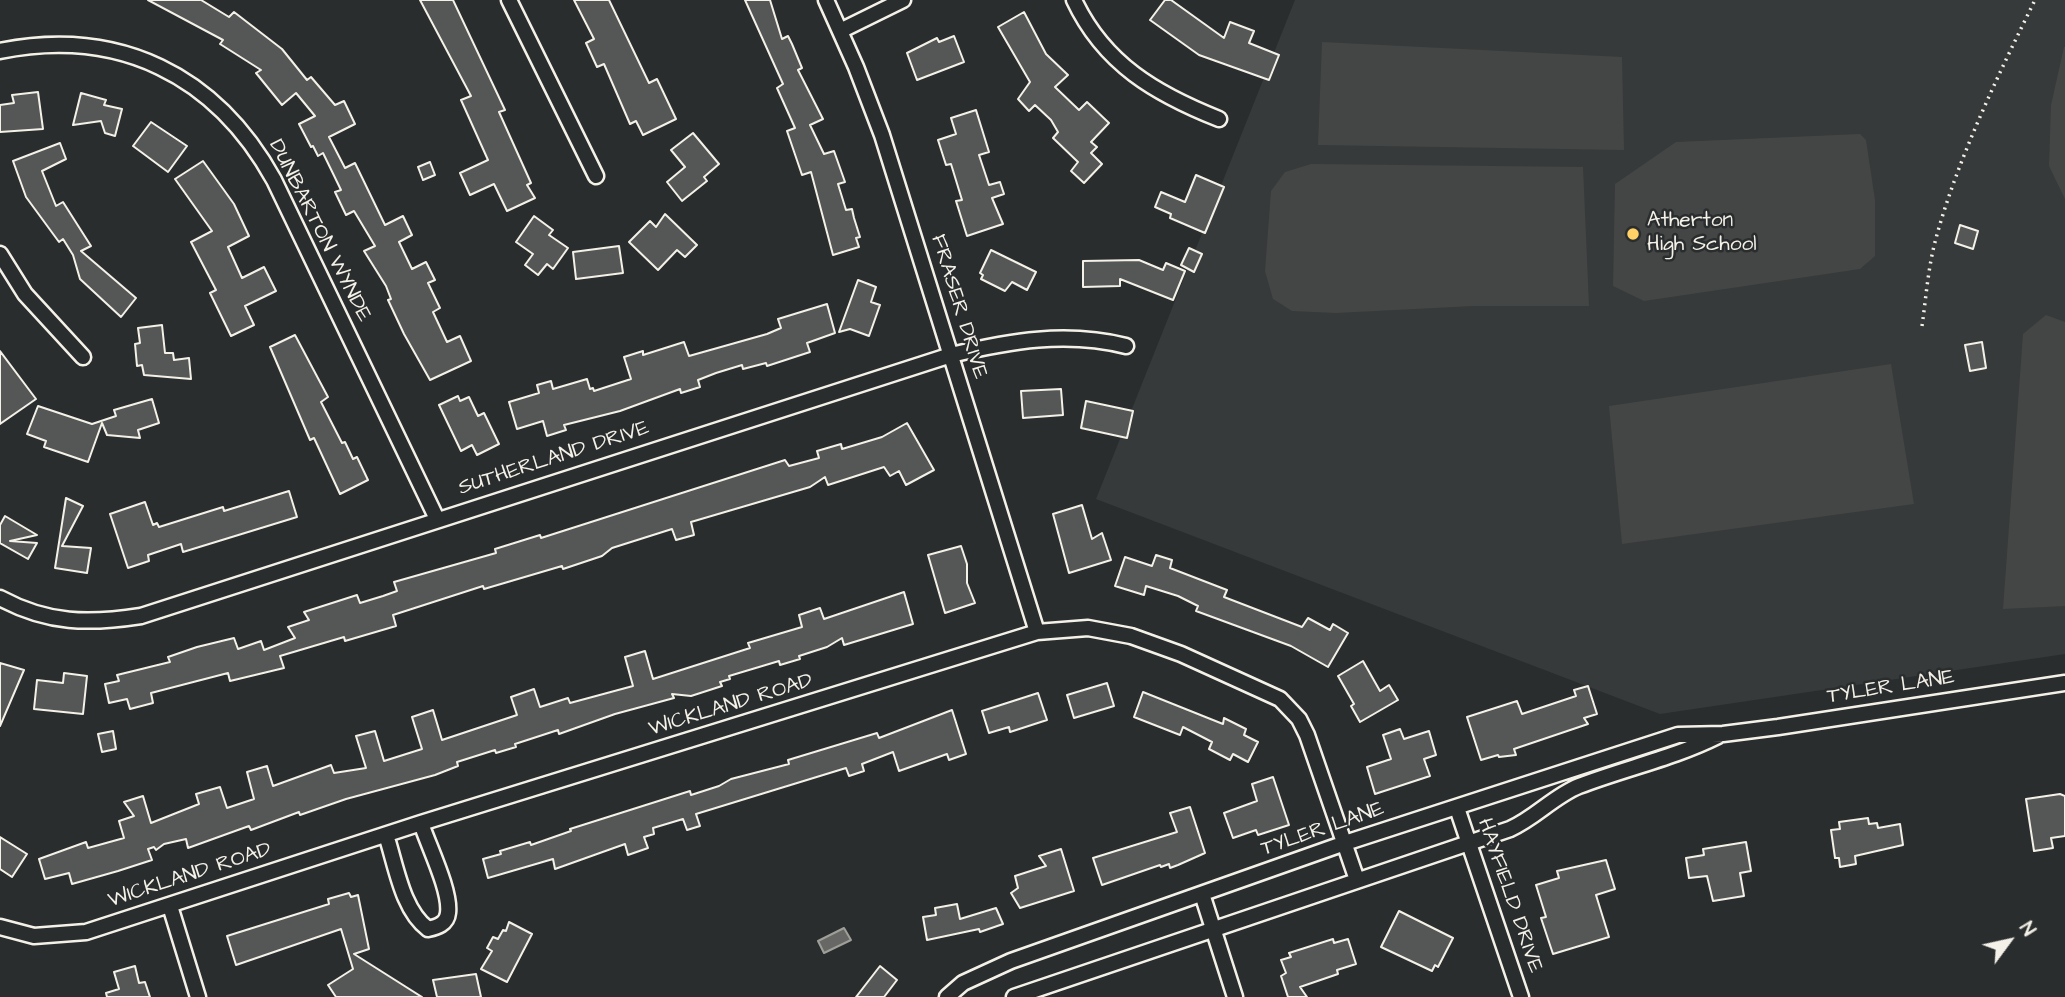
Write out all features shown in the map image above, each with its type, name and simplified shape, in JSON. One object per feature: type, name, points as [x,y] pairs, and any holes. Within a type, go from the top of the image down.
[{"type":"street","points":[[509,0],[596,176]]},
{"type":"street","name":"FRASER DRIVE","points":[[825,0],[882,135],[1037,632]]},
{"type":"street","points":[[840,31],[903,0]]},
{"type":"street","points":[[1074,0],[1102,45],[1136,78],[1173,101],[1219,119]]},
{"type":"street","name":"DUNBARTON WYNDE","points":[[0,51],[52,43],[122,52],[170,72],[192,85],[230,117],[261,156],[274,180],[437,519]]},
{"type":"street","points":[[0,254],[25,294],[83,357]]},
{"type":"street","name":"SUTHERLAND DRIVE","points":[[0,598],[24,611],[66,622],[100,623],[141,616],[951,355],[1043,338],[1102,340],[1126,346]]},
{"type":"street","name":"WICKLAND ROAD","points":[[0,927],[34,936],[69,936],[170,906],[421,823],[1037,632],[1088,628],[1131,636],[1181,654],[1280,699],[1299,719],[1307,735],[1357,880]]},
{"type":"street","name":"TYLER LANE","points":[[947,997],[963,983],[1011,961],[1345,843],[1678,735],[1723,734],[2065,683]]},
{"type":"street","name":"TYLER LANE","points":[[1014,997],[1469,843],[1528,821],[1577,787],[1690,750],[1723,734]]},
{"type":"street","name":"HAYFIELD DRIVE","points":[[1457,808],[1521,997]]},
{"type":"street","points":[[386,835],[409,905],[418,922],[428,929],[436,928],[444,922],[448,913],[446,897],[421,823]]},
{"type":"street","points":[[1202,894],[1235,997]]},
{"type":"street","points":[[170,906],[198,997]]},
{"type":"path","points":[[1922,326],[1935,243],[1947,205],[1996,78],[2035,0]]},
{"type":"shaded area","name":"Atherton High School","points":[[1295,0],[2065,0],[2065,654],[1660,714],[1096,499]]},
{"type":"shaded area","points":[[1322,42],[1622,57],[1624,150],[1318,145]]},
{"type":"shaded area","points":[[2064,47],[2065,199],[2049,166],[2051,105]]},
{"type":"shaded area","points":[[1860,134],[1866,140],[1875,200],[1875,256],[1860,269],[1644,301],[1613,286],[1615,184],[1676,142]]},
{"type":"shaded area","points":[[1311,164],[1583,167],[1589,306],[1473,306],[1336,313],[1292,311],[1273,299],[1265,271],[1271,191],[1285,172]]},
{"type":"shaded area","points":[[2046,315],[2065,322],[2065,606],[2003,609],[2023,334]]},
{"type":"shaded area","points":[[1891,364],[1914,504],[1622,544],[1609,406]]},
{"type":"shaded area","points":[[844,928],[851,940],[824,953],[818,941]]},
{"type":"building","points":[[148,0],[201,0],[229,17],[234,12],[282,49],[307,80],[311,77],[335,105],[344,101],[355,124],[329,137],[345,168],[355,163],[385,225],[403,216],[412,235],[399,242],[412,269],[426,262],[435,280],[428,283],[440,308],[433,312],[447,342],[460,336],[471,361],[430,380],[388,300],[391,299],[386,286],[364,251],[375,246],[354,211],[346,215],[335,192],[341,190],[323,153],[318,156],[299,124],[315,116],[296,93],[282,105],[256,73],[261,70],[220,44],[223,40]]},
{"type":"building","points":[[420,0],[453,0],[505,110],[499,112],[531,183],[527,185],[535,198],[507,211],[494,184],[470,195],[460,173],[488,160],[461,100],[471,96]]},
{"type":"building","points":[[574,0],[609,0],[649,83],[657,79],[676,119],[643,135],[636,121],[630,124],[604,64],[597,67],[586,43],[594,39]]},
{"type":"building","points":[[745,0],[770,0],[782,39],[788,36],[792,44],[802,68],[798,70],[823,119],[810,125],[824,154],[834,151],[845,182],[838,184],[846,210],[852,209],[860,237],[856,238],[859,247],[833,255],[811,172],[802,175],[787,131],[795,128],[777,88],[783,84]]},
{"type":"building","points":[[1165,0],[1171,0],[1224,38],[1230,22],[1254,31],[1249,43],[1279,55],[1269,80],[1199,55],[1150,20]]},
{"type":"building","points":[[1024,12],[1046,54],[1068,75],[1055,87],[1079,110],[1087,102],[1109,123],[1091,142],[1097,147],[1091,153],[1102,164],[1084,183],[1071,171],[1078,162],[1053,138],[1058,132],[1051,120],[1035,105],[1029,111],[1018,99],[1030,82],[998,27]]},
{"type":"building","points":[[954,36],[964,62],[917,80],[907,53],[937,38],[939,42]]},
{"type":"building","points":[[38,92],[43,129],[0,132],[0,105],[14,103],[12,95]]},
{"type":"building","points":[[81,93],[106,100],[104,105],[122,109],[115,136],[105,133],[101,121],[73,125]]},
{"type":"building","points":[[976,110],[989,152],[979,155],[989,185],[1000,182],[1004,194],[992,198],[1003,224],[967,236],[956,201],[962,200],[951,164],[946,165],[938,140],[956,134],[951,118]]},
{"type":"building","points":[[151,122],[187,146],[168,172],[133,146]]},
{"type":"building","points":[[693,133],[719,164],[704,177],[707,181],[682,201],[667,182],[685,167],[671,150]]},
{"type":"building","points":[[60,143],[66,159],[42,171],[56,206],[63,202],[91,246],[81,251],[136,298],[121,317],[80,279],[73,255],[63,239],[59,242],[26,197],[13,161]]},
{"type":"building","points":[[203,161],[234,204],[249,236],[228,247],[242,278],[264,267],[276,291],[245,306],[254,325],[231,336],[210,293],[216,290],[191,242],[212,231],[175,179]]},
{"type":"building","points":[[430,162],[435,175],[423,180],[418,167]]},
{"type":"building","points":[[1196,175],[1224,187],[1205,233],[1170,218],[1171,214],[1155,207],[1161,192],[1185,202]]},
{"type":"building","points":[[665,214],[697,245],[685,257],[677,250],[658,270],[629,242],[650,221],[656,227]]},
{"type":"building","points":[[534,216],[553,230],[549,235],[568,248],[553,269],[547,264],[538,275],[525,265],[533,254],[516,242]]},
{"type":"building","points":[[1960,225],[1978,231],[1973,249],[1955,243]]},
{"type":"building","points":[[619,246],[623,273],[576,279],[573,252]]},
{"type":"building","points":[[1189,248],[1202,254],[1194,272],[1181,265]]},
{"type":"building","points":[[991,250],[1036,272],[1027,290],[1012,282],[1005,291],[981,279],[983,275],[980,273]]},
{"type":"building","points":[[1139,260],[1163,270],[1166,263],[1185,271],[1173,300],[1120,279],[1120,286],[1083,287],[1083,261]]},
{"type":"building","points":[[858,280],[876,287],[871,302],[880,305],[869,336],[850,329],[839,332]]},
{"type":"building","points":[[827,304],[835,333],[807,343],[810,352],[767,366],[766,363],[743,369],[742,365],[716,373],[698,380],[700,387],[681,393],[680,389],[620,411],[564,425],[566,430],[547,436],[543,421],[517,429],[509,402],[539,393],[537,385],[551,381],[553,389],[587,379],[590,389],[593,388],[594,391],[631,379],[624,357],[643,351],[643,355],[684,342],[689,356],[767,334],[781,328],[778,319]]},
{"type":"building","points":[[162,325],[165,353],[173,353],[174,360],[189,358],[191,379],[144,375],[142,365],[137,366],[135,344],[140,343],[138,328]]},
{"type":"building","points":[[295,335],[328,397],[321,402],[342,443],[345,442],[353,459],[357,457],[368,480],[340,494],[314,438],[310,440],[270,347]]},
{"type":"building","points":[[1982,342],[1986,368],[1970,371],[1965,345]]},
{"type":"building","points":[[0,351],[36,399],[0,424]]},
{"type":"building","points":[[1061,389],[1063,415],[1023,418],[1021,391]]},
{"type":"building","points":[[458,396],[460,401],[469,397],[478,416],[484,413],[499,444],[477,455],[472,445],[461,451],[439,405]]},
{"type":"building","points":[[152,399],[159,423],[138,430],[140,438],[107,435],[102,423],[88,462],[44,447],[46,441],[27,434],[38,406],[92,424],[116,416],[114,410]]},
{"type":"building","points":[[1086,401],[1133,411],[1127,438],[1081,428]]},
{"type":"building","points":[[907,423],[934,470],[906,485],[899,471],[890,476],[884,467],[828,485],[825,477],[810,487],[691,522],[694,535],[676,540],[672,529],[612,548],[602,556],[563,569],[562,566],[484,589],[483,586],[393,615],[396,626],[345,641],[344,637],[280,656],[284,668],[230,681],[228,673],[151,693],[153,703],[130,709],[127,699],[109,703],[105,684],[119,681],[117,675],[170,662],[168,657],[234,638],[238,649],[261,641],[264,650],[295,638],[288,627],[309,620],[304,612],[357,595],[360,603],[383,596],[397,591],[394,582],[496,553],[495,549],[540,535],[541,538],[785,460],[789,466],[819,458],[817,451],[841,444],[842,449],[882,437]]},
{"type":"building","points":[[289,491],[297,517],[183,552],[181,544],[148,555],[149,561],[128,568],[110,514],[145,502],[153,525],[157,523],[159,527],[223,507],[224,511]]},
{"type":"building","points":[[66,498],[83,506],[62,546],[91,548],[87,573],[55,568]]},
{"type":"building","points":[[1082,505],[1092,539],[1102,533],[1111,560],[1069,573],[1053,514]]},
{"type":"building","points":[[5,516],[37,535],[10,541],[37,543],[28,559],[0,543],[0,525]]},
{"type":"building","points":[[961,546],[967,564],[967,583],[975,603],[945,613],[928,555]]},
{"type":"building","points":[[1156,555],[1172,560],[1170,568],[1227,590],[1224,597],[1302,627],[1308,618],[1330,630],[1333,624],[1348,633],[1328,667],[1291,646],[1196,611],[1198,606],[1178,596],[1146,586],[1144,595],[1115,586],[1125,557],[1152,566]]},
{"type":"building","points":[[904,592],[913,624],[844,645],[842,638],[827,647],[799,656],[800,659],[780,665],[779,661],[729,676],[730,679],[720,682],[722,686],[691,696],[672,694],[674,698],[615,714],[559,734],[558,730],[515,744],[516,747],[496,753],[495,750],[457,762],[458,766],[435,775],[346,799],[300,815],[299,812],[251,830],[249,826],[188,848],[186,839],[164,844],[156,850],[154,847],[148,849],[152,860],[118,871],[72,884],[69,873],[45,879],[39,859],[86,842],[88,848],[124,838],[119,821],[134,816],[124,802],[143,796],[151,823],[199,804],[196,794],[220,787],[227,808],[254,799],[247,772],[267,766],[273,786],[331,765],[334,773],[366,768],[356,736],[375,731],[384,761],[422,749],[412,717],[433,710],[442,740],[517,715],[511,697],[534,689],[540,707],[568,698],[570,703],[633,686],[625,657],[645,651],[653,679],[750,648],[748,643],[802,627],[799,615],[820,608],[824,619]]},
{"type":"building","points":[[1363,661],[1380,691],[1389,685],[1398,700],[1360,722],[1351,706],[1354,704],[1338,676]]},
{"type":"building","points":[[0,663],[24,670],[0,726]]},
{"type":"building","points":[[64,673],[87,676],[83,714],[34,709],[37,680],[63,683]]},
{"type":"building","points":[[1107,683],[1114,706],[1074,718],[1067,695]]},
{"type":"building","points":[[1588,686],[1597,714],[1584,718],[1588,724],[1514,749],[1516,755],[1498,755],[1481,760],[1467,717],[1517,701],[1522,714],[1576,696],[1574,690]]},
{"type":"building","points":[[1143,692],[1223,724],[1224,718],[1246,729],[1244,735],[1258,742],[1248,762],[1233,754],[1230,760],[1209,749],[1212,742],[1183,727],[1180,735],[1134,717]]},
{"type":"building","points":[[1038,693],[1047,720],[1010,732],[1009,727],[989,733],[982,711]]},
{"type":"building","points":[[952,710],[966,754],[949,760],[947,754],[899,771],[893,752],[862,764],[864,771],[849,776],[846,768],[696,814],[700,826],[687,830],[683,819],[653,828],[654,834],[644,837],[648,848],[628,855],[625,844],[555,869],[553,859],[488,878],[483,859],[501,854],[500,851],[530,842],[531,845],[571,831],[570,829],[690,791],[691,795],[731,779],[789,764],[788,760],[877,733],[879,738]]},
{"type":"building","points":[[1400,729],[1404,739],[1429,731],[1436,755],[1424,759],[1430,776],[1375,794],[1367,767],[1391,759],[1383,735]]},
{"type":"building","points":[[113,731],[116,749],[102,752],[98,734]]},
{"type":"building","points":[[1273,777],[1289,825],[1258,835],[1256,830],[1233,838],[1224,813],[1257,801],[1252,784]]},
{"type":"building","points":[[2060,794],[2065,796],[2065,836],[2051,838],[2053,848],[2034,851],[2026,799]]},
{"type":"building","points":[[1190,807],[1205,853],[1170,868],[1169,864],[1160,865],[1102,885],[1093,858],[1177,832],[1170,813]]},
{"type":"building","points":[[1868,818],[1869,824],[1877,823],[1878,828],[1900,824],[1903,845],[1855,856],[1856,864],[1840,867],[1839,858],[1835,858],[1831,830],[1840,829],[1839,822]]},
{"type":"building","points":[[0,837],[27,854],[12,877],[0,869]]},
{"type":"building","points":[[1746,842],[1751,871],[1740,873],[1744,896],[1713,901],[1707,876],[1689,878],[1686,858],[1704,855],[1703,849]]},
{"type":"building","points":[[1061,849],[1074,891],[1020,908],[1011,893],[1018,888],[1015,876],[1046,866],[1039,856]]},
{"type":"building","points":[[1606,860],[1615,889],[1596,895],[1609,937],[1553,954],[1541,918],[1546,917],[1536,885],[1559,878],[1557,871]]},
{"type":"building","points":[[349,893],[351,897],[358,895],[369,949],[354,954],[422,997],[336,997],[328,985],[353,969],[341,929],[236,965],[227,936],[329,904],[328,899]]},
{"type":"building","points":[[957,904],[960,919],[996,908],[1003,924],[980,932],[979,929],[927,940],[923,917],[936,915],[935,908]]},
{"type":"building","points":[[1399,911],[1453,938],[1438,967],[1435,965],[1432,971],[1381,947]]},
{"type":"building","points":[[509,922],[532,934],[507,982],[481,969],[492,951],[487,948],[493,937],[498,939],[503,930],[506,931]]},
{"type":"building","points":[[1333,939],[1334,943],[1348,939],[1356,964],[1337,970],[1338,974],[1300,987],[1307,997],[1288,997],[1281,976],[1286,973],[1281,960],[1291,957],[1289,953]]},
{"type":"building","points":[[135,966],[139,983],[145,982],[150,997],[107,997],[106,993],[119,989],[114,972]]},
{"type":"building","points":[[880,966],[897,980],[884,997],[856,997]]},
{"type":"building","points":[[476,974],[481,997],[437,997],[433,980]]},
{"type":"place","name":"Atherton High School","points":[[1633,234]]}]
